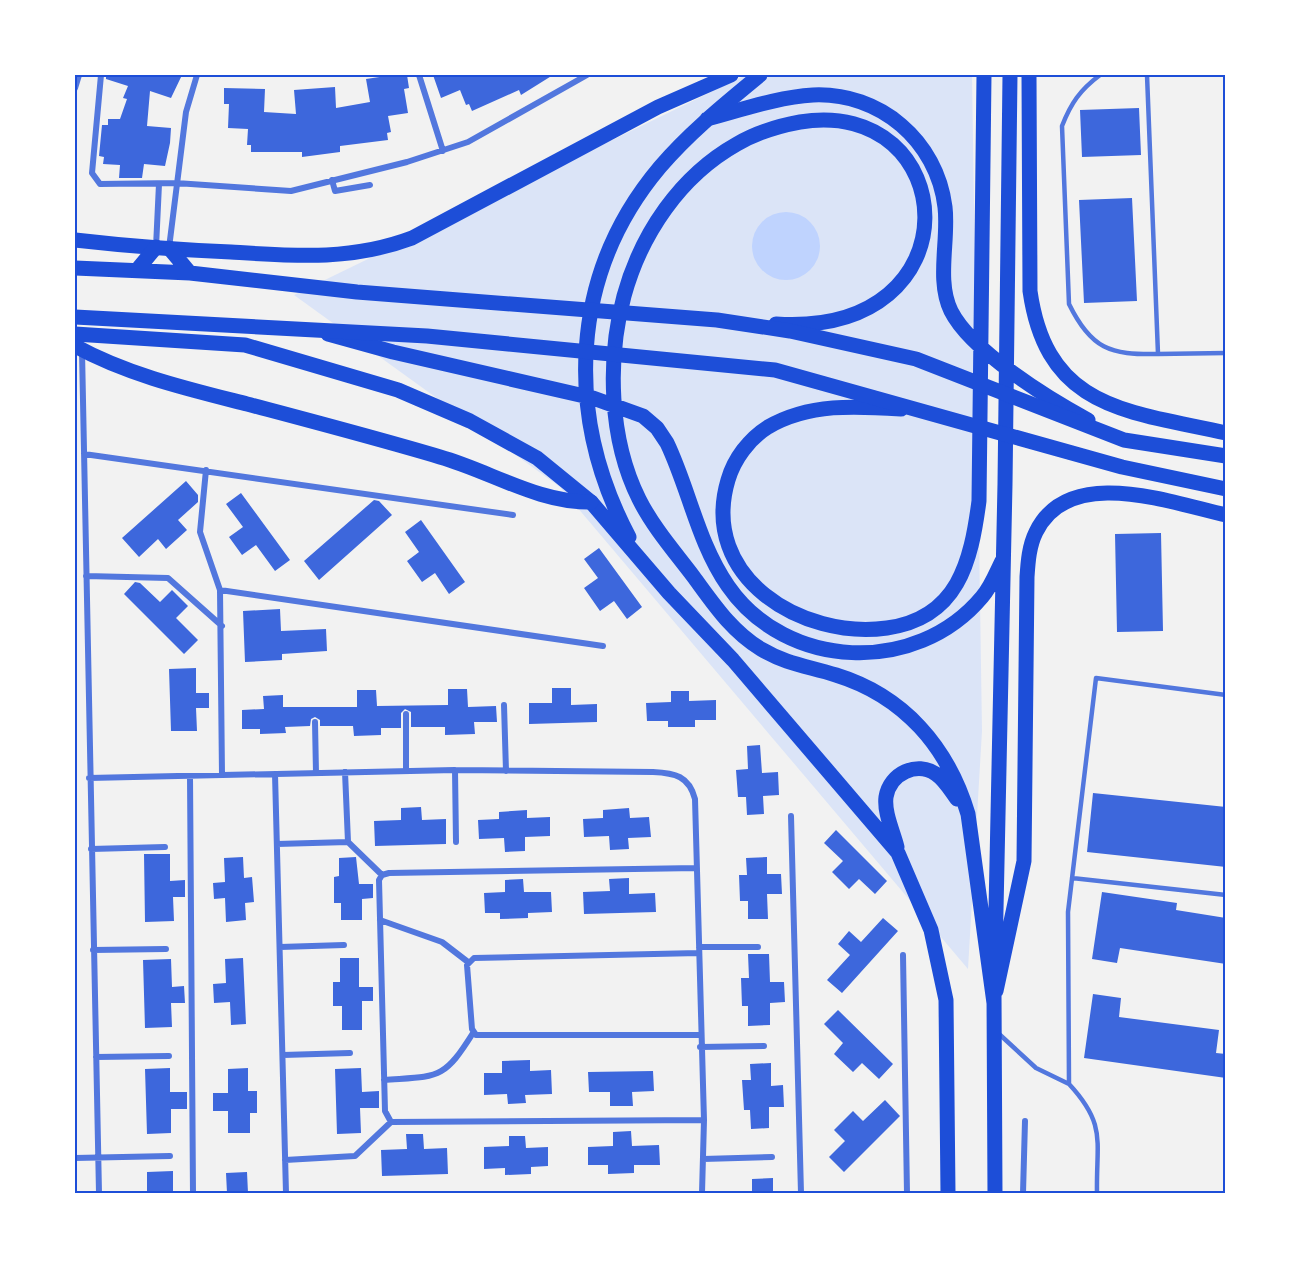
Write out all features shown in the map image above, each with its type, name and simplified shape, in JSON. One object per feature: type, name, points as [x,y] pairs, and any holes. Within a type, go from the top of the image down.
[{"type":"main road","points":[[75,240],[162,248],[302,256],[345,256],[392,246],[412,238],[658,107],[731,75]]},
{"type":"main road","points":[[640,558],[613,506],[593,448],[585,382],[588,338],[598,284],[623,222],[640,194],[682,143],[760,75]]},
{"type":"main road","points":[[926,411],[840,407],[791,417],[769,427],[745,447],[730,474],[723,504],[725,532],[735,559],[767,598],[795,616],[843,629],[876,630],[922,618],[945,601],[962,576],[975,532],[979,501],[984,75]]},
{"type":"main road","points":[[995,1193],[994,1003],[1004,559],[1010,75]]},
{"type":"main road","points":[[1029,75],[1030,291],[1035,322],[1047,351],[1073,383],[1089,396],[1118,409],[1226,433]]},
{"type":"main road","points":[[707,119],[789,98],[824,95],[863,102],[900,123],[920,144],[940,181],[945,209],[946,297],[956,319],[992,355],[1054,402],[1124,440]]},
{"type":"main road","points":[[75,268],[190,273],[357,292],[717,320],[806,325],[860,313],[888,296],[909,273],[920,250],[925,213],[920,188],[902,155],[884,138],[850,122],[812,120],[766,130],[744,140],[704,165],[684,186],[651,232],[627,284],[620,312],[613,368],[614,397],[623,453],[638,497],[649,517],[717,611],[758,648],[791,664],[852,681],[885,697],[905,711],[922,728],[942,754],[961,791],[968,814],[994,1003]]},
{"type":"main road","points":[[137,270],[162,248]]},
{"type":"main road","points":[[162,248],[190,273]]},
{"type":"main road","points":[[75,317],[427,336],[775,370],[1122,467],[1226,489]]},
{"type":"main road","points":[[717,320],[790,331],[916,359],[1124,440],[1226,456]]},
{"type":"main road","points":[[323,332],[393,352],[593,398],[635,412],[650,422],[662,435],[684,483],[714,562],[741,602],[771,627],[806,645],[825,650],[864,654],[884,652],[921,641],[939,633],[963,616],[984,595],[1004,559]]},
{"type":"main road","points":[[77,338],[245,345],[398,390],[470,421],[537,458],[591,502],[669,593],[733,660],[898,852]]},
{"type":"main road","points":[[77,338],[100,359],[159,380],[442,458],[547,498],[568,502],[591,502]]},
{"type":"main road","points":[[994,1003],[1024,861],[1027,577],[1035,534],[1056,508],[1086,494],[1102,492],[1130,494],[1226,515]]},
{"type":"main road","points":[[948,1193],[946,999],[931,930],[898,852],[886,798],[891,783],[903,772],[919,769],[934,773],[946,784],[968,814]]},
{"type":"street","points":[[75,88],[79,75]]},
{"type":"street","points":[[101,75],[92,173],[95,181],[105,185],[176,183],[291,191],[443,151],[468,142],[587,75]]},
{"type":"street","points":[[162,248],[176,183],[186,112],[197,75]]},
{"type":"street","points":[[419,75],[443,151]]},
{"type":"street","points":[[332,180],[334,191],[370,185]]},
{"type":"street","points":[[159,184],[162,248]]},
{"type":"street","points":[[77,338],[84,454],[99,1193]]},
{"type":"street","points":[[84,454],[513,515]]},
{"type":"street","points":[[206,470],[200,532],[220,590],[222,775]]},
{"type":"street","points":[[86,576],[168,578],[222,626]]},
{"type":"street","points":[[220,590],[603,646]]},
{"type":"street","points":[[504,705],[506,771]]},
{"type":"street","points":[[406,714],[406,771]]},
{"type":"street","points":[[315,722],[315,773]]},
{"type":"street","points":[[89,778],[455,770],[671,773],[684,778],[692,787],[695,799],[700,1047],[704,1120],[702,1193]]},
{"type":"street","points":[[455,770],[456,842]]},
{"type":"street","points":[[345,772],[348,842],[382,875],[459,870],[697,868]]},
{"type":"street","points":[[275,774],[286,1193]]},
{"type":"street","points":[[190,776],[193,1193]]},
{"type":"street","points":[[791,816],[801,1193]]},
{"type":"street","points":[[277,844],[348,842]]},
{"type":"street","points":[[91,849],[165,847]]},
{"type":"street","points":[[382,875],[379,880],[385,1111],[391,1122]]},
{"type":"street","points":[[380,920],[442,942],[468,962],[473,1033],[456,1061],[441,1074],[384,1080]]},
{"type":"street","points":[[280,948],[344,945]]},
{"type":"street","points":[[468,962],[474,958],[758,946]]},
{"type":"street","points":[[93,950],[166,950]]},
{"type":"street","points":[[903,955],[907,1193]]},
{"type":"street","points":[[473,1033],[481,1036],[700,1035]]},
{"type":"street","points":[[700,1047],[764,1046]]},
{"type":"street","points":[[283,1054],[350,1053]]},
{"type":"street","points":[[96,1057],[169,1056]]},
{"type":"street","points":[[285,1160],[355,1156],[391,1122],[704,1120]]},
{"type":"street","points":[[1023,1193],[1025,1121]]},
{"type":"street","points":[[75,1158],[170,1156]]},
{"type":"street","points":[[703,1159],[772,1157]]},
{"type":"lane","points":[[1100,75],[1083,88],[1072,102],[1062,126],[1069,304],[1079,324],[1094,341],[1110,351],[1126,355],[1226,353]]},
{"type":"lane","points":[[1147,75],[1158,354]]},
{"type":"lane","points":[[1069,1084],[1068,912],[1096,678],[1226,696]]},
{"type":"lane","points":[[1072,878],[1226,895]]},
{"type":"lane","points":[[994,1030],[1031,1064],[1069,1084],[1085,1102],[1096,1120],[1097,1193]]},
{"type":"shaded area","points":[[746,75],[972,75],[982,731],[968,969],[560,487],[294,295]]},
{"type":"water","points":[[786,212],[799,215],[810,222],[817,233],[820,246],[817,259],[810,270],[799,277],[786,280],[773,277],[762,270],[755,259],[752,246],[755,233],[762,222],[773,215]]},
{"type":"building","points":[[106,75],[182,75],[171,98],[150,91],[147,126],[171,128],[170,143],[165,166],[144,164],[142,178],[119,178],[120,165],[103,164],[104,157],[99,156],[102,125],[108,125],[108,119],[120,119],[127,99],[123,98],[128,86],[106,79]]},
{"type":"building","points":[[407,75],[409,88],[404,89],[408,113],[388,116],[391,132],[387,133],[388,140],[340,146],[340,152],[302,157],[302,152],[251,152],[251,145],[247,145],[248,129],[228,128],[229,104],[224,104],[224,88],[265,89],[264,112],[296,114],[294,90],[335,87],[336,108],[370,102],[366,79]]},
{"type":"building","points":[[433,75],[553,75],[521,95],[519,90],[472,111],[469,104],[466,105],[460,90],[441,98]]},
{"type":"building","points":[[1139,108],[1141,155],[1082,157],[1080,110]]},
{"type":"building","points":[[1132,198],[1137,301],[1084,303],[1079,200]]},
{"type":"building","points":[[186,481],[198,495],[198,502],[178,520],[187,530],[166,549],[158,539],[139,557],[122,538]]},
{"type":"building","points":[[241,493],[290,560],[275,571],[256,545],[242,555],[229,537],[243,527],[226,504]]},
{"type":"building","points":[[374,500],[379,501],[392,515],[319,580],[304,561]]},
{"type":"building","points":[[421,520],[465,582],[449,594],[435,573],[422,582],[407,561],[419,552],[405,532]]},
{"type":"building","points":[[1161,533],[1163,631],[1117,632],[1115,534]]},
{"type":"building","points":[[599,548],[642,607],[627,619],[614,601],[600,611],[584,588],[598,578],[584,559]]},
{"type":"building","points":[[135,582],[140,583],[160,602],[172,590],[188,606],[176,618],[198,640],[184,654],[124,594]]},
{"type":"building","points":[[280,609],[281,631],[326,629],[327,651],[282,654],[282,660],[245,662],[243,611]]},
{"type":"building","points":[[196,668],[196,693],[209,693],[209,708],[196,708],[197,731],[171,731],[169,669]]},
{"type":"building","points":[[552,688],[571,688],[571,705],[597,704],[597,722],[529,724],[529,703],[552,703]]},
{"type":"building","points":[[448,689],[467,689],[468,707],[496,706],[497,722],[474,722],[475,734],[445,735],[445,727],[411,727],[411,712],[405,709],[401,713],[401,728],[381,728],[381,735],[354,736],[353,726],[320,726],[320,720],[315,717],[311,719],[310,726],[285,727],[286,733],[260,734],[260,729],[242,729],[242,710],[264,709],[263,696],[283,695],[283,707],[357,707],[357,690],[376,690],[377,706],[448,705]]},
{"type":"building","points":[[671,691],[689,691],[689,701],[716,700],[716,720],[695,720],[695,727],[668,727],[668,721],[647,721],[646,703],[671,702]]},
{"type":"building","points":[[760,745],[762,773],[778,772],[779,795],[763,796],[764,814],[747,815],[746,797],[738,797],[736,770],[748,769],[747,746]]},
{"type":"building","points":[[1093,793],[1226,807],[1226,867],[1087,852]]},
{"type":"building","points":[[421,807],[422,820],[446,819],[446,844],[375,846],[374,821],[401,820],[401,808]]},
{"type":"building","points":[[629,808],[630,818],[649,817],[651,837],[628,838],[629,849],[610,850],[609,836],[584,837],[583,819],[603,818],[603,810]]},
{"type":"building","points":[[527,810],[527,818],[550,817],[550,836],[525,837],[525,851],[505,852],[504,838],[479,839],[478,820],[499,819],[499,812]]},
{"type":"building","points":[[836,830],[887,881],[875,894],[859,879],[849,889],[832,872],[843,861],[824,843]]},
{"type":"building","points":[[144,854],[170,854],[170,881],[185,880],[185,897],[173,897],[174,921],[145,922]]},
{"type":"building","points":[[243,857],[244,878],[252,877],[254,902],[245,903],[246,920],[226,922],[225,898],[214,899],[213,883],[225,882],[224,858]]},
{"type":"building","points":[[356,857],[359,884],[373,884],[373,898],[362,899],[362,920],[341,920],[341,903],[334,903],[334,877],[339,876],[339,858]]},
{"type":"building","points":[[767,857],[767,874],[781,874],[782,894],[767,894],[768,919],[748,919],[748,901],[740,901],[739,875],[747,875],[746,858]]},
{"type":"building","points":[[629,878],[629,894],[655,893],[656,912],[584,914],[583,892],[610,891],[609,879]]},
{"type":"building","points":[[523,879],[524,892],[551,892],[552,912],[528,913],[528,918],[500,919],[500,913],[485,913],[484,893],[505,892],[505,880]]},
{"type":"building","points":[[1102,892],[1177,903],[1176,910],[1226,918],[1226,964],[1120,948],[1117,963],[1092,959]]},
{"type":"building","points":[[883,918],[898,931],[842,993],[827,980],[850,955],[838,944],[849,931],[861,942]]},
{"type":"building","points":[[748,954],[769,954],[770,982],[784,982],[785,1002],[770,1003],[770,1025],[748,1026],[748,1006],[742,1006],[741,978],[749,978]]},
{"type":"building","points":[[243,958],[246,1024],[231,1025],[230,1002],[214,1003],[213,984],[226,983],[225,959]]},
{"type":"building","points":[[340,958],[359,958],[359,987],[373,987],[373,1001],[362,1001],[362,1030],[342,1030],[342,1006],[333,1006],[333,982],[340,982]]},
{"type":"building","points":[[171,959],[172,987],[184,986],[185,1003],[171,1003],[172,1027],[145,1028],[143,960]]},
{"type":"building","points":[[1093,994],[1121,998],[1119,1017],[1219,1030],[1216,1053],[1226,1054],[1226,1078],[1084,1058]]},
{"type":"building","points":[[838,1010],[893,1064],[879,1079],[862,1063],[853,1072],[834,1054],[843,1043],[824,1024]]},
{"type":"building","points":[[530,1060],[530,1071],[551,1070],[552,1094],[525,1095],[526,1103],[508,1104],[507,1094],[484,1095],[484,1073],[502,1073],[502,1061]]},
{"type":"building","points":[[771,1063],[771,1086],[783,1085],[784,1107],[769,1107],[769,1128],[751,1129],[750,1110],[744,1110],[742,1080],[751,1080],[750,1064]]},
{"type":"building","points":[[170,1068],[170,1092],[187,1092],[187,1109],[171,1109],[171,1133],[147,1134],[145,1069]]},
{"type":"building","points":[[248,1068],[248,1091],[257,1091],[257,1113],[250,1113],[250,1133],[228,1133],[228,1111],[213,1111],[213,1093],[228,1093],[228,1069]]},
{"type":"building","points":[[361,1068],[362,1092],[379,1091],[379,1108],[360,1108],[361,1133],[337,1134],[335,1069]]},
{"type":"building","points":[[653,1071],[654,1091],[632,1092],[633,1106],[610,1106],[610,1092],[589,1092],[588,1072]]},
{"type":"building","points":[[885,1100],[900,1116],[844,1172],[829,1157],[845,1141],[834,1130],[853,1111],[863,1121]]},
{"type":"building","points":[[631,1131],[632,1146],[659,1145],[660,1165],[634,1165],[634,1173],[608,1174],[608,1165],[588,1165],[588,1147],[613,1146],[613,1132]]},
{"type":"building","points":[[406,1134],[423,1134],[424,1149],[447,1148],[448,1174],[382,1176],[381,1150],[407,1149]]},
{"type":"building","points":[[509,1136],[525,1136],[526,1148],[548,1147],[548,1166],[531,1167],[531,1174],[505,1175],[505,1168],[484,1169],[484,1147],[509,1146]]},
{"type":"building","points":[[173,1171],[173,1193],[147,1193],[147,1172]]},
{"type":"building","points":[[247,1172],[248,1193],[227,1193],[226,1173]]},
{"type":"building","points":[[773,1178],[773,1193],[752,1193],[752,1179]]}]
